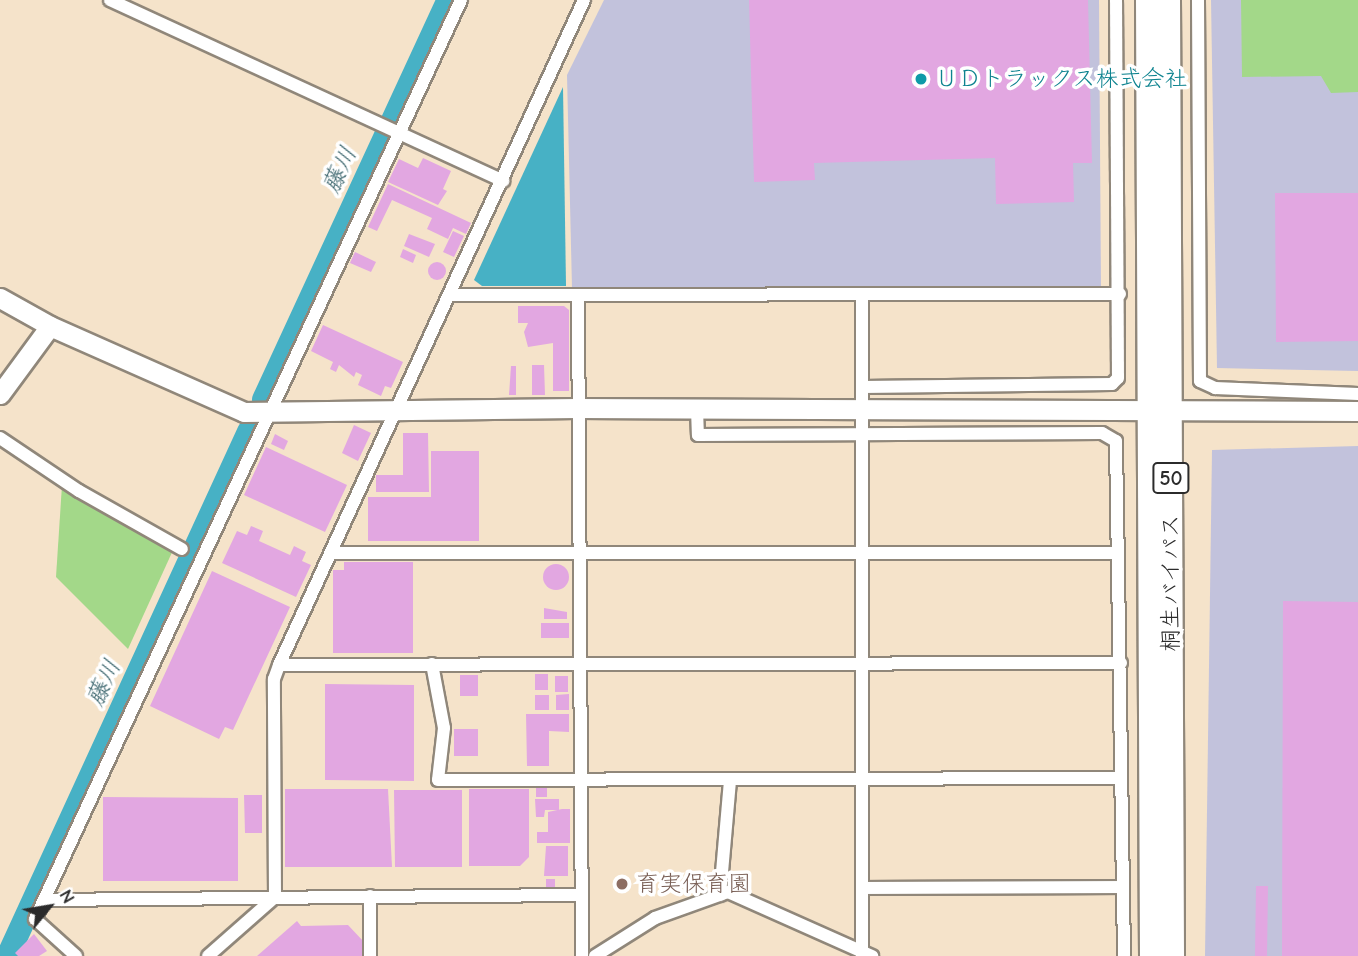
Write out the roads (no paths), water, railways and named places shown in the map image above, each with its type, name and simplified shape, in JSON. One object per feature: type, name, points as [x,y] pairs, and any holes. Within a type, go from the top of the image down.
[{"type":"highway","name":"桐生バイパス","points":[[1148,0],[1172,956]]},
{"type":"highway","name":"桐生バイパス","points":[[1152,956],[1168,0]]},
{"type":"street","points":[[110,0],[503,181]]},
{"type":"street","points":[[76,956],[35,919],[271,414],[460,0]]},
{"type":"street","points":[[208,956],[275,897],[274,679],[452,295],[584,0]]},
{"type":"street","points":[[863,387],[1112,384],[1121,372],[1116,0]]},
{"type":"street","points":[[1198,0],[1200,381],[1215,388],[1358,394]]},
{"type":"street","points":[[595,956],[655,918],[728,892],[866,955],[862,294]]},
{"type":"street","points":[[452,295],[1120,294]]},
{"type":"street","points":[[578,295],[579,895],[582,956]]},
{"type":"street","points":[[0,298],[50,326],[236,410],[271,414],[577,408],[1160,408],[1358,411]]},
{"type":"street","points":[[0,394],[50,326]]},
{"type":"street","points":[[697,409],[698,435],[862,432],[1112,436],[1116,448],[1121,663],[1121,887],[1124,956]]},
{"type":"street","points":[[0,438],[79,491],[182,549]]},
{"type":"street","points":[[331,554],[1118,553]]},
{"type":"street","points":[[279,665],[1121,663]]},
{"type":"street","points":[[432,664],[443,728],[438,780],[579,782],[1121,778]]},
{"type":"street","points":[[720,895],[730,781]]},
{"type":"street","points":[[865,888],[1121,887]]},
{"type":"street","points":[[44,900],[579,895]]},
{"type":"street","points":[[370,896],[370,956]]},
{"type":"water","points":[[563,87],[566,286],[482,286],[474,280]]},
{"type":"waterway","name":"藤川","points":[[263,399],[447,0]]},
{"type":"waterway","name":"藤川","points":[[7,956],[248,431]]},
{"type":"place","name":"ＵＤトラックス株式会社","points":[[921,79]]},
{"type":"place","name":"育実保育園","points":[[622,884]]}]
